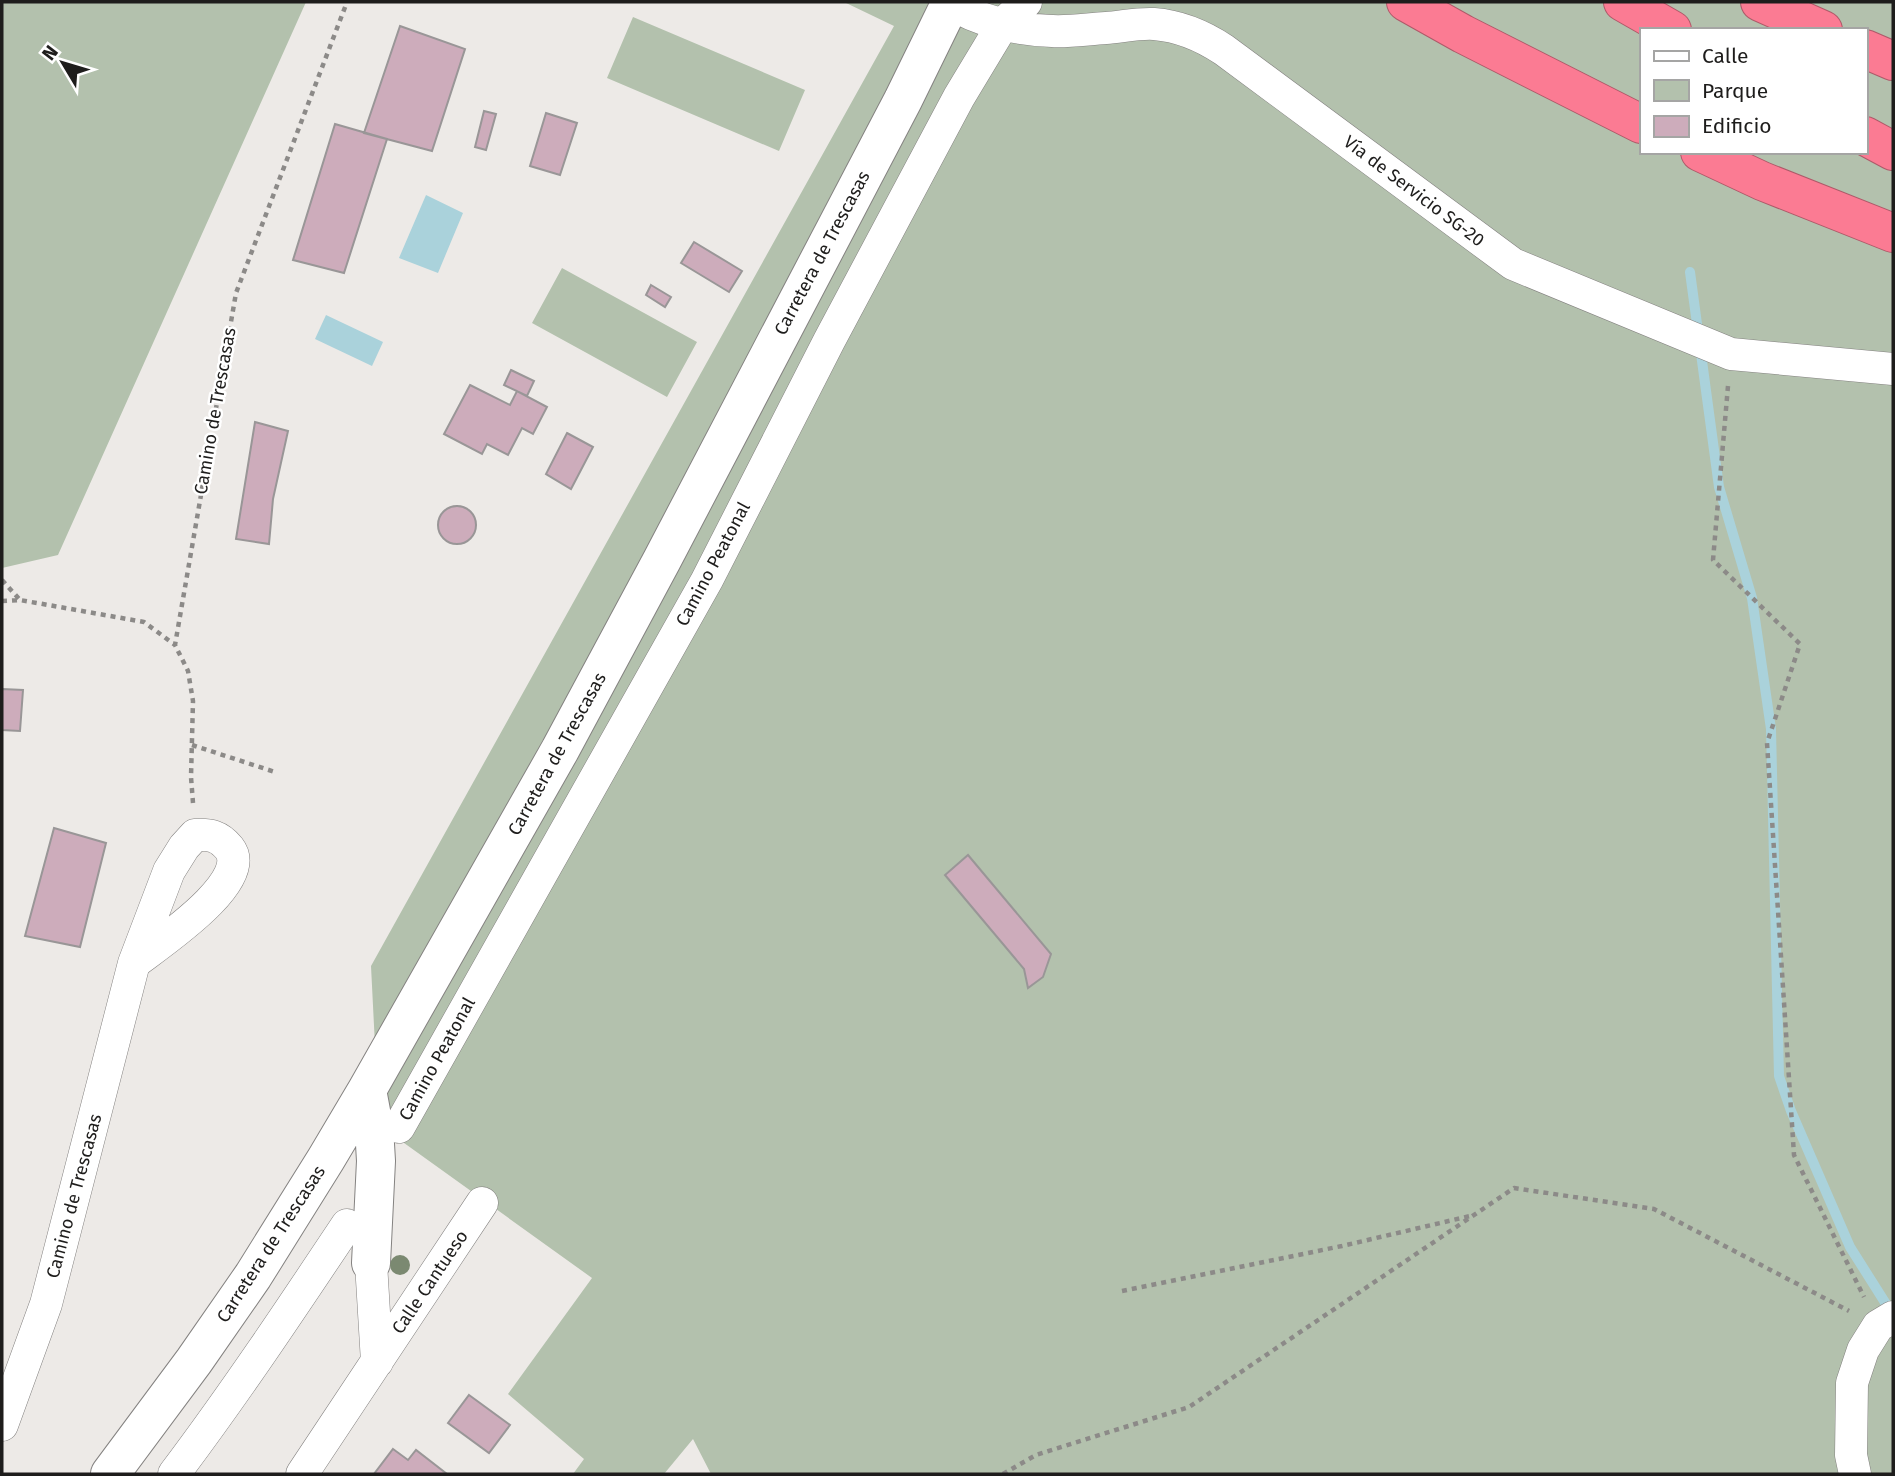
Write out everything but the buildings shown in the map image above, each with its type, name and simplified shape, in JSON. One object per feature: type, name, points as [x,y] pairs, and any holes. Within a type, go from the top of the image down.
[{"type":"highway","points":[[1406,2],[1463,34],[1640,123]]},
{"type":"highway","points":[[1622,2],[1668,28]]},
{"type":"highway","points":[[1760,2],[1818,28]]},
{"type":"highway","points":[[1867,50],[1893,61]]},
{"type":"highway","points":[[1867,137],[1893,151]]},
{"type":"highway","points":[[1704,154],[1762,181],[1893,233]]},
{"type":"street","name":"Vía de Servicio SG-20","points":[[951,2],[971,13],[1003,24],[1053,32],[1153,24],[1194,33],[1224,50],[1513,264],[1731,355],[1893,369]]},
{"type":"street","name":"Carretera de Trescasas","points":[[110,1474],[253,1276],[367,1090],[548,772],[903,100],[951,2]]},
{"type":"street","name":"Camino Peatonal","points":[[399,1127],[706,580],[959,97],[1003,24],[1026,2]]},
{"type":"street","points":[[134,963],[217,896],[228,880],[234,866],[232,851],[210,834],[195,835]]},
{"type":"street","name":"Camino de Trescasas","points":[[2,1425],[46,1304],[134,963],[169,871],[195,835]]},
{"type":"street","points":[[367,1090],[374,1127],[376,1161],[371,1263]]},
{"type":"street","points":[[326,1160],[343,1170],[355,1184],[371,1263]]},
{"type":"street","name":"Calle Cantueso","points":[[302,1474],[482,1203]]},
{"type":"street","points":[[174,1474],[292,1309],[347,1225]]},
{"type":"street","name":"Calle Cantueso","points":[[371,1263],[377,1362]]},
{"type":"street","points":[[1855,1474],[1852,1455],[1852,1383],[1863,1350],[1886,1321]]},
{"type":"path","name":"Camino de Trescasas","points":[[175,645],[236,293],[347,2]]},
{"type":"path","points":[[1731,355],[1713,560],[1800,644],[1767,743],[1794,1155],[1886,1321]]},
{"type":"path","points":[[2,580],[20,600]]},
{"type":"path","points":[[2,601],[20,600],[144,622],[175,645],[188,671],[193,701],[191,777],[195,835]]},
{"type":"path","points":[[192,745],[275,772]]},
{"type":"path","points":[[1003,1474],[1037,1455],[1188,1407],[1514,1188],[1654,1209],[1886,1321]]},
{"type":"path","points":[[1122,1291],[1473,1216]]},
{"type":"green space","points":[[2,2],[306,2],[58,555],[2,568]]},
{"type":"green space","points":[[844,2],[1893,2],[1893,1474],[711,1474],[693,1439],[664,1474],[573,1474],[584,1459],[508,1394],[592,1278],[379,1125],[371,966],[894,26]]},
{"type":"green space","points":[[633,17],[805,90],[779,151],[607,78]]},
{"type":"green space","points":[[562,268],[697,342],[667,397],[532,323]]},
{"type":"water","points":[[426,195],[463,213],[438,273],[399,258]]},
{"type":"water","points":[[326,315],[383,342],[372,366],[315,339]]},
{"type":"waterway","points":[[1690,272],[1719,487],[1752,598],[1771,729],[1779,1076],[1791,1111],[1850,1247],[1893,1315]]}]
